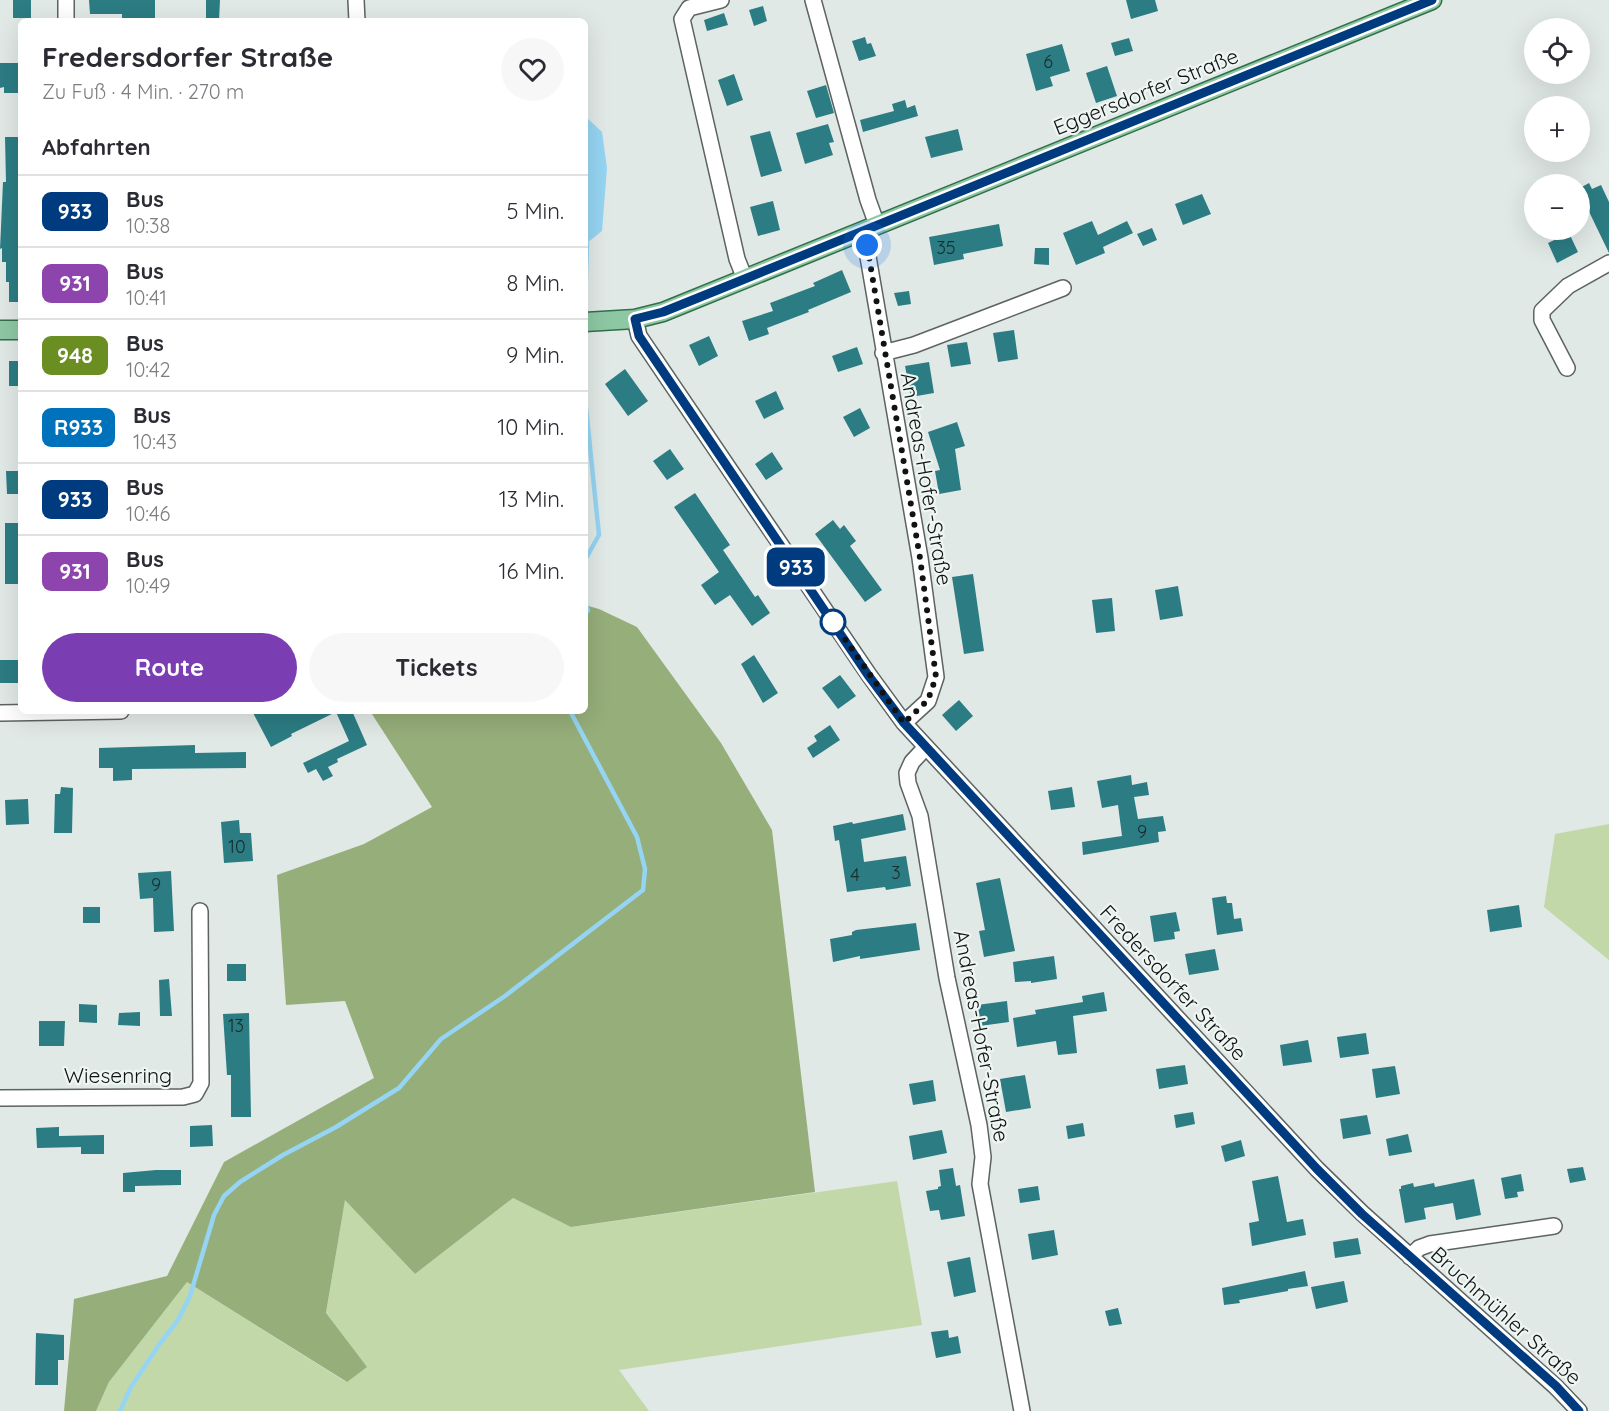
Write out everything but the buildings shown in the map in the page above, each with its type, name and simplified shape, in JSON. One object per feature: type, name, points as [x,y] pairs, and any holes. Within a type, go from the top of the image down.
[{"type":"main road","name":"Eggersdorfer Straße","points":[[588,322],[635,319],[663,312],[1432,0]]},
{"type":"main road","points":[[0,330],[18,330]]},
{"type":"street","points":[[66,0],[66,18]]},
{"type":"street","points":[[356,0],[357,18]]},
{"type":"street","points":[[721,0],[689,8],[682,19],[737,259],[746,279]]},
{"type":"street","points":[[813,0],[868,200],[869,229]]},
{"type":"street","name":"Andreas-Hofer-Straße","points":[[869,229],[867,245],[883,353],[920,558],[936,677],[928,700],[904,723]]},
{"type":"street","points":[[1567,368],[1542,320],[1542,311],[1568,286],[1605,265]]},
{"type":"street","points":[[883,353],[914,345],[1063,288]]},
{"type":"street","name":"Fredersdorfer Straße","points":[[635,319],[639,336],[868,675],[904,723],[1293,1144],[1362,1214],[1408,1254]]},
{"type":"street","points":[[0,713],[18,713]]},
{"type":"street","name":"Andreas-Hofer-Straße","points":[[927,747],[912,762],[907,773],[908,783],[921,816],[947,978],[979,1125],[983,1157],[980,1184],[1022,1411]]},
{"type":"street","name":"Wiesenring","points":[[0,1098],[183,1097],[195,1094],[201,1083],[200,910]]},
{"type":"street","points":[[1408,1254],[1430,1244],[1554,1226]]},
{"type":"street","name":"Bruchmühler Straße","points":[[1408,1254],[1556,1386],[1579,1411]]},
{"type":"green space","points":[[588,606],[637,627],[721,743],[772,830],[815,1192],[571,1227],[513,1198],[415,1274],[345,1200],[326,1313],[367,1367],[347,1382],[187,1282],[109,1382],[96,1411],[64,1411],[74,1299],[167,1276],[224,1162],[374,1078],[345,1001],[286,1005],[277,875],[364,844],[432,807],[372,714],[588,714]]},
{"type":"green space","points":[[1609,824],[1609,960],[1544,907],[1555,834]]},
{"type":"green space","points":[[897,1181],[922,1325],[619,1370],[649,1411],[96,1411],[109,1382],[187,1282],[346,1382],[366,1367],[326,1314],[345,1199],[415,1274],[513,1198],[572,1227]]},
{"type":"water","points":[[588,119],[602,132],[607,168],[602,231],[588,242]]},
{"type":"waterway","points":[[588,427],[599,535],[588,555]]},
{"type":"waterway","points":[[120,1411],[131,1387],[178,1320],[190,1296],[214,1215],[224,1196],[240,1182],[283,1155],[336,1127],[399,1088],[441,1039],[505,996],[643,890],[645,869],[637,837],[572,714]]},
{"type":"bus line","name":"933","points":[[1432,0],[663,312],[635,319],[639,336],[868,675],[904,723],[1317,1169],[1362,1214],[1556,1386],[1579,1411]]},
{"type":"route","points":[[833,622],[868,675],[904,723],[928,700],[936,677],[920,558],[883,353],[867,245]]}]
